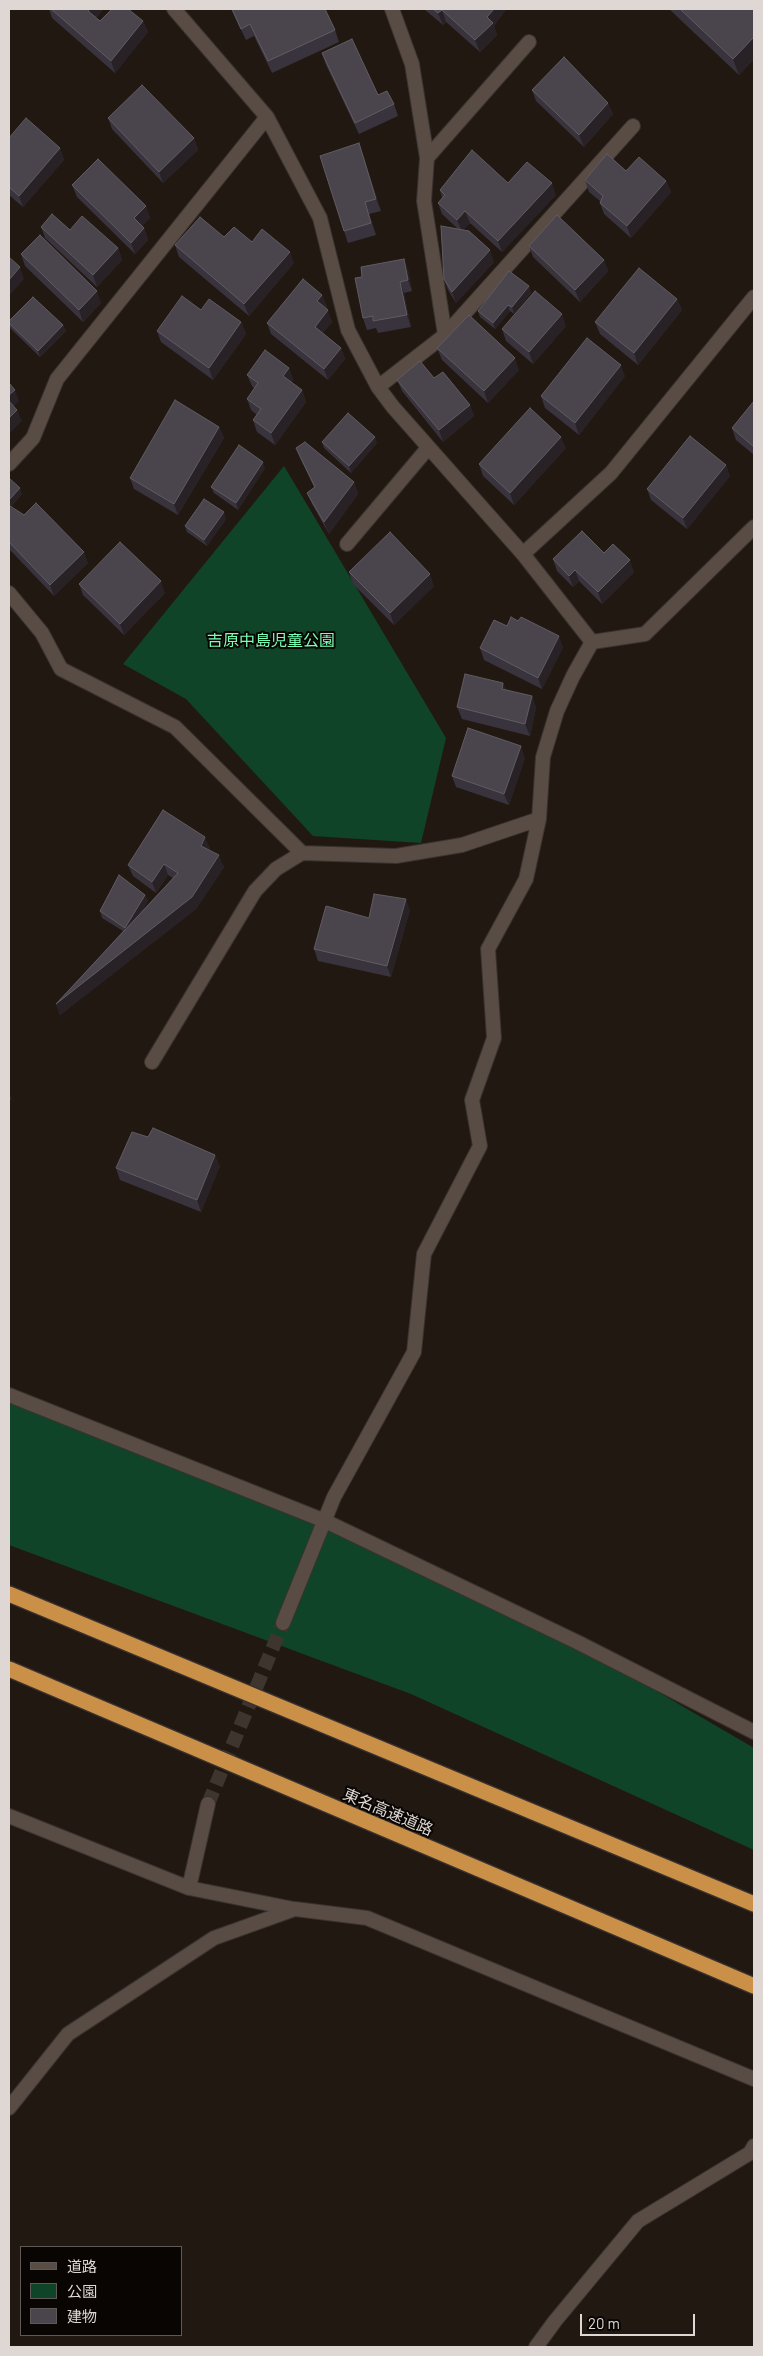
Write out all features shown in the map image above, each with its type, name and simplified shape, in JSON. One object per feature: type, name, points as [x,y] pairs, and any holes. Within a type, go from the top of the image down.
[{"type":"highway","points":[[9,1594],[754,1904]]},
{"type":"highway","name":"東名高速道路","points":[[9,1669],[754,1986]]},
{"type":"street","points":[[174,9],[267,117],[320,218],[348,330],[378,387],[428,448],[523,554],[592,642]]},
{"type":"street","points":[[392,9],[412,64],[427,158],[424,201],[445,335]]},
{"type":"street","points":[[427,158],[529,42]]},
{"type":"street","points":[[9,464],[33,438],[57,378],[267,117]]},
{"type":"street","points":[[378,387],[445,335],[633,126]]},
{"type":"street","points":[[523,554],[611,473],[754,296]]},
{"type":"street","points":[[347,544],[428,448]]},
{"type":"street","points":[[592,642],[645,634],[754,527]]},
{"type":"street","points":[[9,593],[42,633],[60,669],[175,727],[302,853]]},
{"type":"street","points":[[283,1623],[334,1497],[414,1352],[424,1254],[480,1146],[472,1100],[494,1038],[488,949],[526,879],[539,819],[543,756],[558,711],[573,676],[592,642]]},
{"type":"street","points":[[152,1062],[256,891],[276,869],[302,853],[396,856],[462,845],[539,819]]},
{"type":"street","points":[[9,1395],[325,1520],[576,1642],[754,1732]]},
{"type":"street","points":[[189,1888],[208,1804]]},
{"type":"street","points":[[9,1816],[189,1888],[295,1909],[367,1918],[754,2079]]},
{"type":"street","points":[[9,2108],[68,2034],[214,1938],[295,1909]]},
{"type":"street","points":[[536,2347],[555,2321],[638,2221],[750,2153],[754,2146]]},
{"type":"green space","name":"吉原中島児童公園","points":[[284,466],[446,738],[421,843],[313,836],[186,699],[123,664]]},
{"type":"green space","points":[[9,1395],[298,1510],[617,1668],[754,1748],[754,1850],[411,1694],[9,1545]]},
{"type":"building","points":[[51,9],[89,9],[88,11],[100,21],[112,9],[128,9],[143,21],[111,61]]},
{"type":"building","points":[[232,9],[325,9],[335,30],[268,61],[250,24],[241,29]]},
{"type":"building","points":[[433,9],[494,9],[487,17],[493,23],[475,40],[442,10],[438,13]]},
{"type":"building","points":[[680,9],[754,9],[754,37],[733,59]]},
{"type":"building","points":[[352,39],[378,95],[387,91],[394,104],[355,123],[322,53]]},
{"type":"building","points":[[564,57],[608,103],[579,135],[532,90]]},
{"type":"building","points":[[142,85],[194,138],[159,172],[108,118]]},
{"type":"building","points":[[26,118],[60,148],[19,196],[9,187],[9,138]]},
{"type":"building","points":[[359,143],[376,199],[365,202],[371,223],[344,231],[320,156]]},
{"type":"building","points":[[472,150],[508,183],[527,162],[552,183],[498,241],[465,211],[457,220],[438,203],[445,195],[440,190]]},
{"type":"building","points":[[607,154],[626,171],[639,157],[666,181],[627,226],[600,203],[603,196],[585,180]]},
{"type":"building","points":[[98,159],[146,206],[134,218],[144,228],[131,243],[72,185]]},
{"type":"building","points":[[52,214],[70,230],[82,216],[118,248],[93,275],[41,227]]},
{"type":"building","points":[[557,215],[604,260],[575,290],[529,246]]},
{"type":"building","points":[[200,217],[224,237],[234,227],[252,242],[262,229],[290,252],[244,304],[175,245]]},
{"type":"building","points":[[441,226],[469,231],[490,250],[452,292],[444,279]]},
{"type":"building","points":[[40,235],[97,291],[79,310],[21,254]]},
{"type":"building","points":[[9,257],[20,267],[9,280]]},
{"type":"building","points":[[404,259],[408,280],[400,282],[407,315],[373,321],[373,316],[363,318],[355,278],[362,277],[361,267]]},
{"type":"building","points":[[639,268],[677,299],[634,353],[595,322]]},
{"type":"building","points":[[509,271],[529,286],[512,307],[508,305],[493,323],[478,311]]},
{"type":"building","points":[[303,279],[322,295],[317,301],[328,310],[315,327],[341,348],[324,369],[267,323]]},
{"type":"building","points":[[535,291],[562,314],[529,352],[502,329]]},
{"type":"building","points":[[182,296],[201,310],[209,299],[241,322],[209,368],[157,331]]},
{"type":"building","points":[[33,297],[63,325],[38,351],[9,323]]},
{"type":"building","points":[[469,315],[515,358],[484,391],[437,348]]},
{"type":"building","points":[[587,338],[621,365],[575,423],[541,396]]},
{"type":"building","points":[[265,350],[289,368],[283,376],[302,390],[271,433],[253,420],[261,409],[247,399],[258,383],[247,375]]},
{"type":"building","points":[[420,361],[434,378],[443,372],[470,405],[439,430],[397,380]]},
{"type":"building","points":[[9,383],[15,390],[9,395]]},
{"type":"building","points":[[175,400],[219,427],[174,504],[130,478]]},
{"type":"building","points":[[9,401],[17,410],[9,418]]},
{"type":"building","points":[[754,401],[754,447],[732,428]]},
{"type":"building","points":[[530,408],[561,437],[510,493],[479,464]]},
{"type":"building","points":[[348,413],[375,437],[349,466],[322,442]]},
{"type":"building","points":[[690,436],[726,465],[683,518],[647,489]]},
{"type":"building","points":[[305,442],[354,482],[324,522],[307,493],[315,487],[296,448]]},
{"type":"building","points":[[239,445],[263,462],[236,503],[211,487]]},
{"type":"building","points":[[9,478],[20,488],[9,500]]},
{"type":"building","points":[[204,499],[224,512],[204,540],[185,526]]},
{"type":"building","points":[[36,503],[84,552],[50,585],[9,542],[9,507],[24,515]]},
{"type":"building","points":[[582,531],[604,553],[613,544],[630,560],[598,592],[575,570],[569,576],[553,559]]},
{"type":"building","points":[[390,532],[430,574],[390,613],[349,572]]},
{"type":"building","points":[[120,542],[161,581],[120,624],[79,584]]},
{"type":"building","points":[[511,617],[518,621],[521,617],[559,636],[538,678],[480,648],[494,620],[507,626]]},
{"type":"building","points":[[465,674],[503,683],[502,689],[532,696],[525,724],[457,707]]},
{"type":"building","points":[[468,728],[521,746],[504,794],[452,776]]},
{"type":"building","points":[[163,810],[205,837],[201,846],[219,855],[192,897],[56,1004],[178,873],[164,864],[152,882],[128,865]]},
{"type":"building","points":[[119,875],[145,895],[125,928],[100,911]]},
{"type":"building","points":[[374,894],[406,899],[387,966],[314,949],[326,906],[369,918]]},
{"type":"building","points":[[153,1128],[215,1155],[197,1200],[116,1168],[132,1132],[148,1137]]},
{"type":"tunnel","points":[[208,1804],[283,1623]]}]
